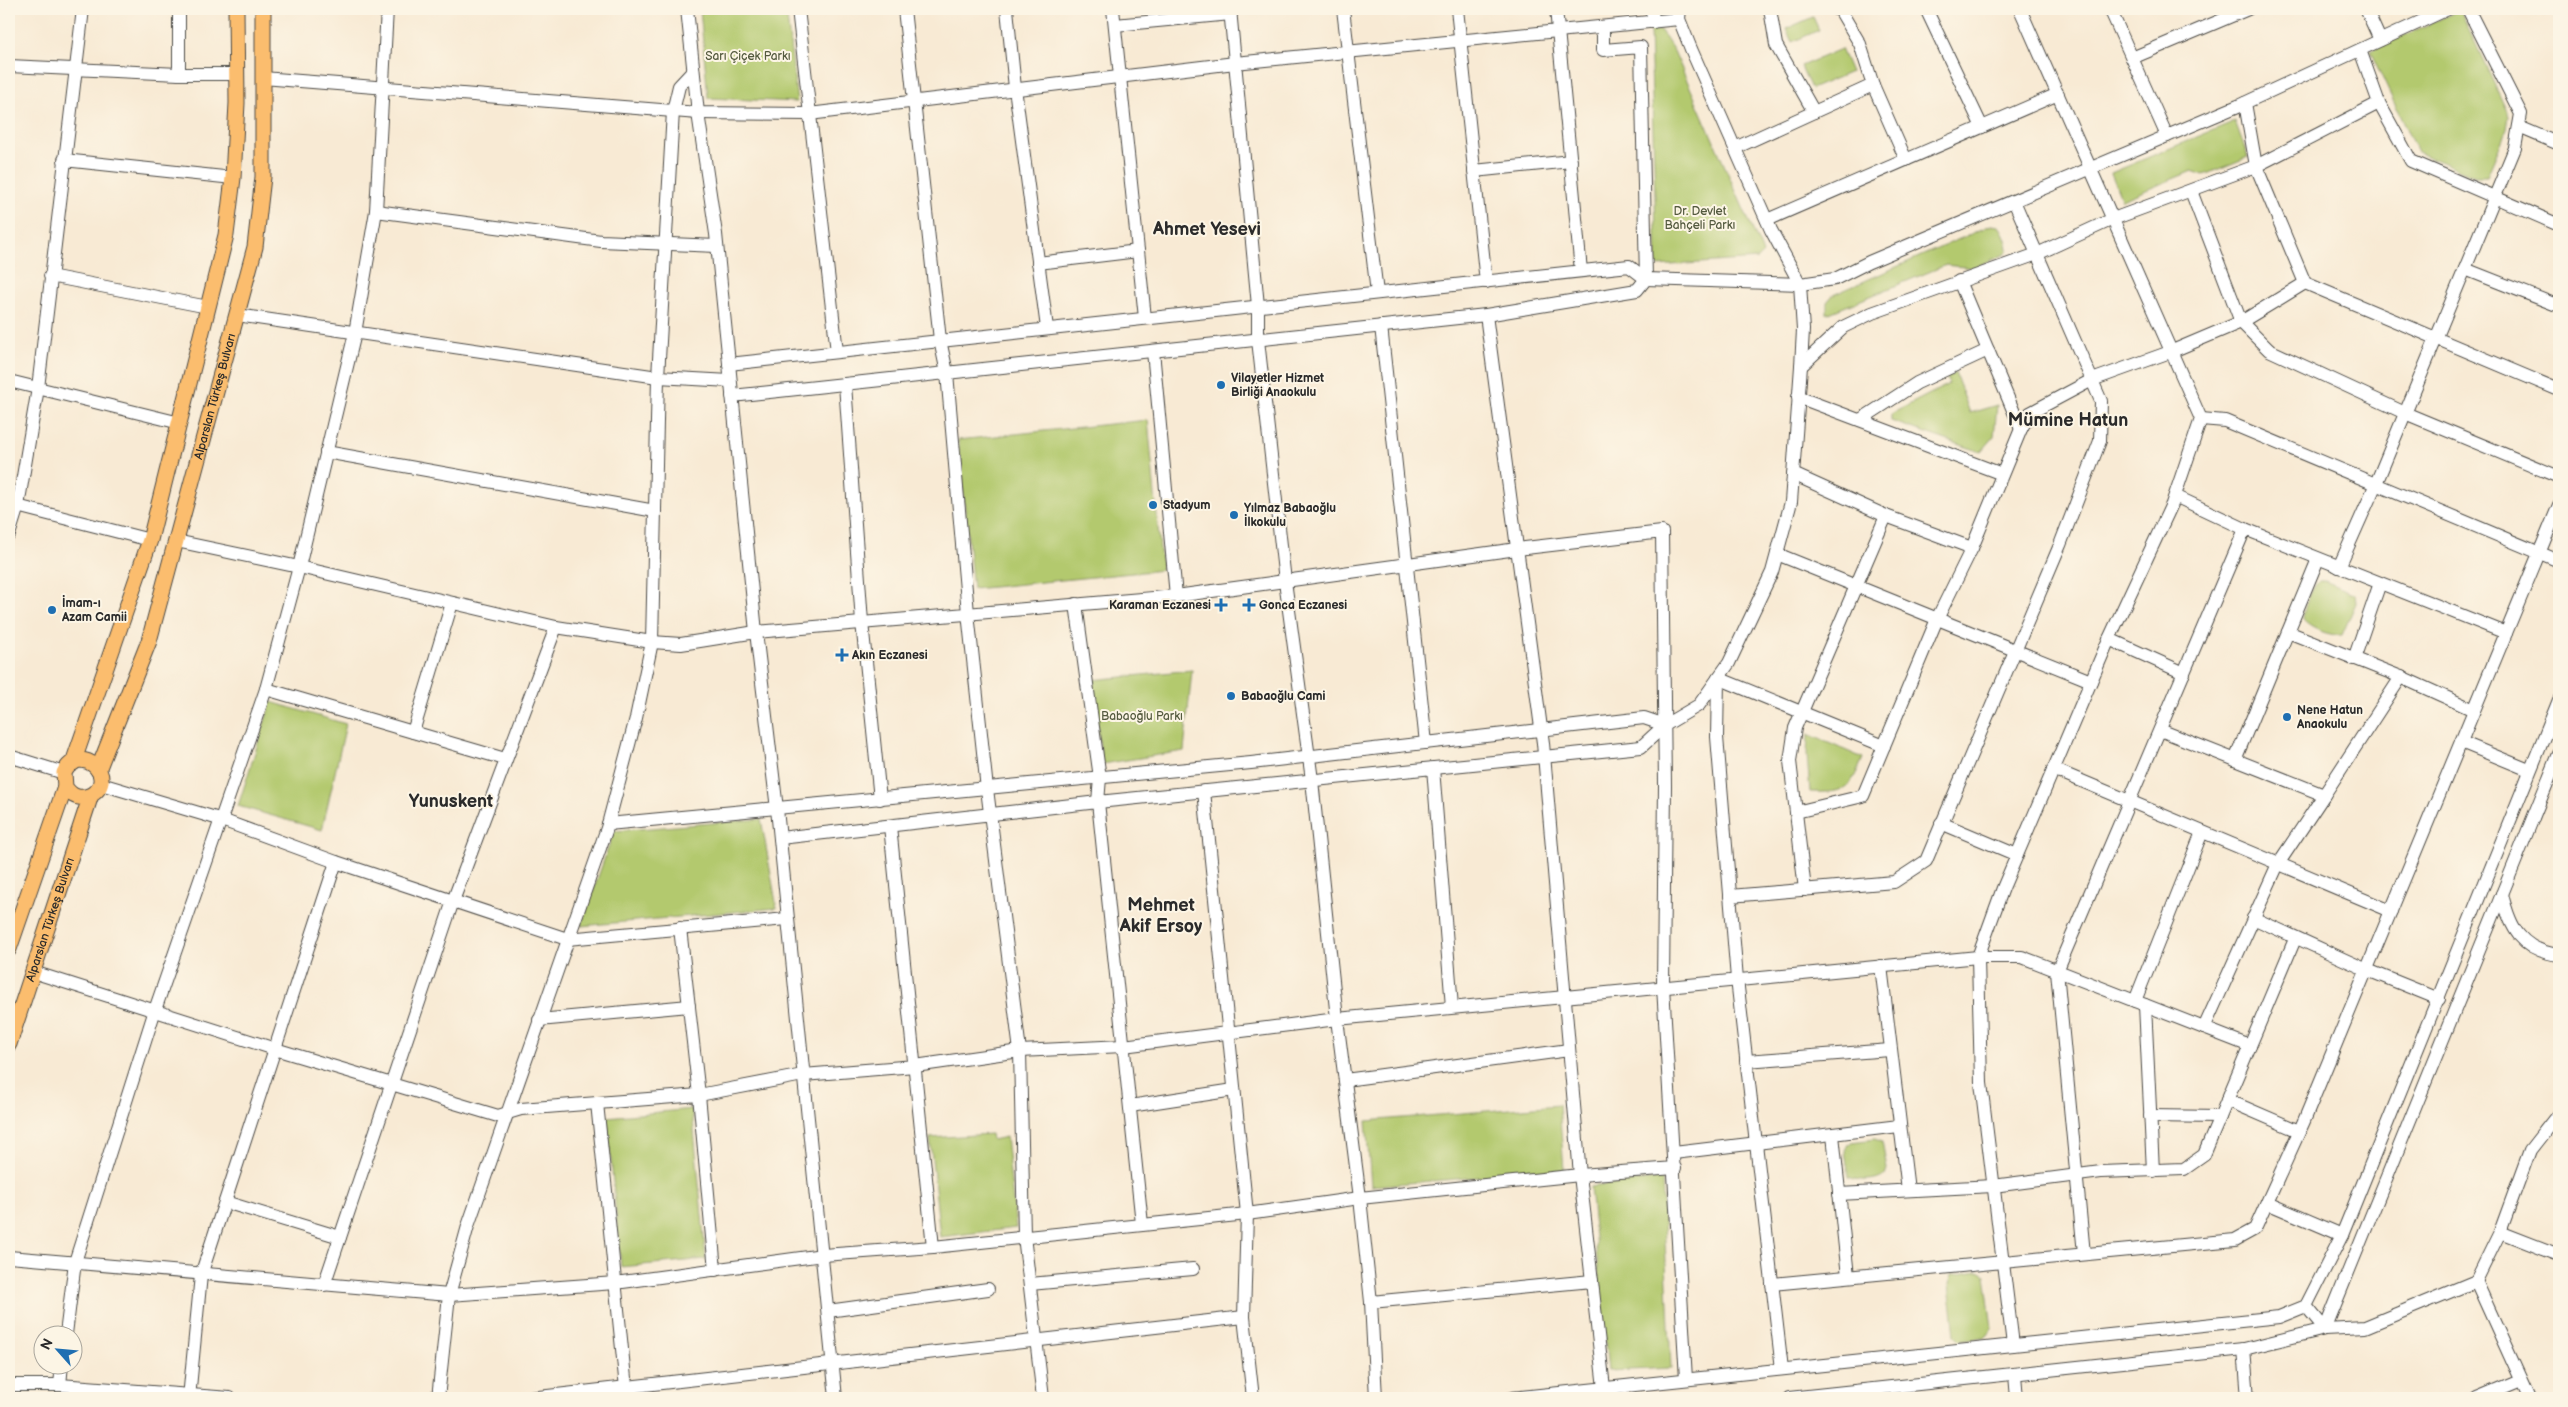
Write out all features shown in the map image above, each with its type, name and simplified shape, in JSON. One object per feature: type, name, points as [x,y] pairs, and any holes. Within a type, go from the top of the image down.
[{"type":"main road","points":[[9,949],[67,774],[150,540],[226,235],[233,178],[238,74],[236,9]]},
{"type":"main road","name":"Alparslan Türkeş Bulvarı","points":[[9,1044],[97,783],[149,641],[255,247],[263,177],[263,9]]},
{"type":"main road","points":[[89,761],[97,783],[80,798],[74,796],[67,774],[89,761]]},
{"type":"street","points":[[9,535],[13,505],[38,388],[83,9]]},
{"type":"street","points":[[179,9],[180,74]]},
{"type":"street","points":[[67,1324],[75,1262],[155,1010],[266,689],[355,333],[376,211],[387,9]]},
{"type":"street","points":[[687,9],[698,113],[717,246],[756,632],[778,808],[802,1075],[823,1255],[836,1398]]},
{"type":"street","points":[[798,9],[808,114],[837,352]]},
{"type":"street","points":[[904,9],[940,340],[947,373],[968,613],[987,789],[1020,1051],[1024,1236],[1043,1398]]},
{"type":"street","points":[[1007,9],[1015,88],[1047,328]]},
{"type":"street","points":[[1113,9],[1145,318]]},
{"type":"street","points":[[1343,9],[1377,293]]},
{"type":"street","points":[[1457,9],[1486,282]]},
{"type":"street","points":[[1556,9],[1581,271]]},
{"type":"street","points":[[1770,9],[1776,45],[1814,112]]},
{"type":"street","points":[[1836,9],[1840,10],[1860,44],[1873,85],[1906,160]]},
{"type":"street","points":[[1926,9],[1982,127]]},
{"type":"street","points":[[2013,1345],[1981,1083],[1978,957],[2053,769],[2109,639],[2175,496],[2201,419],[2020,9]]},
{"type":"street","points":[[2110,9],[2167,136]]},
{"type":"street","points":[[2132,58],[2248,9]]},
{"type":"street","points":[[2366,9],[2380,40]]},
{"type":"street","points":[[729,364],[1629,266],[1646,279],[1800,284],[1835,279],[1869,262],[2245,103],[2448,9]]},
{"type":"street","points":[[2339,567],[2375,486],[2515,148],[2521,114],[2468,9]]},
{"type":"street","points":[[1115,25],[1230,11],[1258,306],[1258,340],[1285,581],[1307,757],[1312,780],[1337,1019],[1360,1198],[1371,1302],[1376,1398]]},
{"type":"street","points":[[263,78],[698,113],[808,114],[1235,63],[1603,27],[1652,15],[1679,14],[1767,220],[1800,284],[1803,330],[1791,502],[1777,554],[1764,588],[1729,662],[1700,705],[1665,725],[1641,747],[1098,802],[780,838]]},
{"type":"street","points":[[732,396],[1486,315],[1615,296],[1637,290],[1646,279],[1641,47],[1603,50],[1603,27]]},
{"type":"street","points":[[2360,50],[2379,103],[2411,161],[2559,225]]},
{"type":"street","points":[[9,66],[180,74],[238,74]]},
{"type":"street","points":[[438,1398],[449,1295],[468,1226],[608,824],[636,718],[652,642],[658,377],[673,111],[680,86],[693,71]]},
{"type":"street","points":[[1735,148],[1873,85]]},
{"type":"street","points":[[1767,220],[2058,94]]},
{"type":"street","points":[[2245,103],[2256,166],[2306,283],[2559,390]]},
{"type":"street","points":[[1801,366],[1842,328],[1872,313],[2036,254],[2112,218],[2256,166],[2379,103]]},
{"type":"street","points":[[2519,127],[2559,144]]},
{"type":"street","points":[[64,160],[233,178]]},
{"type":"street","points":[[1474,171],[1571,161]]},
{"type":"street","points":[[2191,191],[2241,322],[2269,350],[2405,413],[2559,477]]},
{"type":"street","points":[[1730,896],[1894,882],[1926,861],[2060,544],[2100,442],[2101,401],[2014,201]]},
{"type":"street","points":[[376,211],[601,241],[717,246]]},
{"type":"street","points":[[1038,263],[1138,251]]},
{"type":"street","points":[[2465,269],[2559,306]]},
{"type":"street","points":[[50,276],[208,307]]},
{"type":"street","points":[[1959,281],[2021,428]]},
{"type":"street","points":[[1796,812],[1863,796],[1937,619],[1972,548],[2021,428],[2030,413],[2092,380],[2170,352],[2241,322],[2306,283]]},
{"type":"street","points":[[237,315],[658,377],[730,381]]},
{"type":"street","points":[[1486,315],[1544,756],[1580,1175],[1604,1388]]},
{"type":"street","points":[[1381,326],[1426,743]]},
{"type":"street","points":[[1860,420],[1917,383],[1988,350]]},
{"type":"street","points":[[1153,351],[1176,596]]},
{"type":"street","points":[[9,381],[180,423]]},
{"type":"street","points":[[845,384],[862,622],[880,799]]},
{"type":"street","points":[[1798,397],[2002,474]]},
{"type":"street","points":[[2201,419],[2224,421],[2375,486],[2559,561]]},
{"type":"street","points":[[326,452],[655,511]]},
{"type":"street","points":[[1793,474],[1886,516],[1972,548]]},
{"type":"street","points":[[2175,496],[2245,529],[2506,633]]},
{"type":"street","points":[[13,505],[150,540]]},
{"type":"street","points":[[1772,1284],[2235,1240],[2255,1230],[2299,1132],[2559,505]]},
{"type":"street","points":[[1805,890],[1790,761],[1796,728],[1886,516]]},
{"type":"street","points":[[2084,1254],[2058,971],[2245,529]]},
{"type":"street","points":[[176,541],[298,567],[556,628],[652,642],[681,644],[756,632],[1176,596],[1517,549],[1662,532],[1665,725],[1663,986],[1686,1379]]},
{"type":"street","points":[[1777,554],[2091,681]]},
{"type":"street","points":[[2235,760],[2318,558]]},
{"type":"street","points":[[2354,659],[2380,583]]},
{"type":"street","points":[[413,732],[452,603]]},
{"type":"street","points":[[1076,604],[1100,778],[1098,802],[1142,1224]]},
{"type":"street","points":[[324,1285],[453,901],[556,628]]},
{"type":"street","points":[[2288,632],[2474,710]]},
{"type":"street","points":[[2109,639],[2184,673]]},
{"type":"street","points":[[1718,678],[1801,714],[1884,746]]},
{"type":"street","points":[[1718,678],[1717,737],[1737,979],[1782,1369]]},
{"type":"street","points":[[2204,1028],[2278,864],[2401,678]]},
{"type":"street","points":[[266,689],[505,759]]},
{"type":"street","points":[[1512,1398],[2279,1317],[2306,1306],[2342,1234],[2559,700]]},
{"type":"street","points":[[608,824],[1307,757],[1644,718],[1665,725]]},
{"type":"street","points":[[2160,730],[2324,795]]},
{"type":"street","points":[[2461,742],[2529,770]]},
{"type":"street","points":[[2324,1329],[2559,754]]},
{"type":"street","points":[[9,756],[67,774]]},
{"type":"street","points":[[1433,768],[1452,1007]]},
{"type":"street","points":[[2053,769],[2391,911]]},
{"type":"street","points":[[97,783],[220,819],[336,862],[567,938],[787,919]]},
{"type":"street","points":[[1204,791],[1247,1214],[1244,1318],[1253,1398]]},
{"type":"street","points":[[1941,823],[2017,856]]},
{"type":"street","points":[[890,826],[933,1246]]},
{"type":"street","points":[[2153,1170],[2140,1003],[2202,832]]},
{"type":"street","points":[[189,1397],[201,1275],[336,862]]},
{"type":"street","points":[[2502,894],[2508,920],[2516,933],[2530,946],[2549,954],[2559,955]]},
{"type":"street","points":[[2252,918],[2365,970],[2439,999]]},
{"type":"street","points":[[680,928],[699,1095],[715,1270]]},
{"type":"street","points":[[1839,1194],[1993,1186],[2077,1175],[2184,1170],[2204,1155],[2295,939]]},
{"type":"street","points":[[33,972],[275,1049],[498,1116],[508,1112],[699,1095],[802,1075],[915,1066],[1020,1051],[1124,1046],[1337,1019],[1452,1007],[1978,957],[2022,957],[2250,1046]]},
{"type":"street","points":[[1881,966],[1908,1190]]},
{"type":"street","points":[[539,1020],[689,1006]]},
{"type":"street","points":[[1345,1080],[1569,1050]]},
{"type":"street","points":[[1746,1060],[1890,1050]]},
{"type":"street","points":[[1130,1106],[1234,1090]]},
{"type":"street","points":[[2227,1100],[2299,1132]]},
{"type":"street","points":[[597,1103],[627,1392]]},
{"type":"street","points":[[1789,1398],[1813,1397],[2244,1349],[2324,1329],[2365,1327],[2476,1280],[2500,1232],[2530,1150],[2559,1113]]},
{"type":"street","points":[[2150,1116],[2220,1117]]},
{"type":"street","points":[[1674,1153],[1899,1126]]},
{"type":"street","points":[[1833,1134],[1848,1276]]},
{"type":"street","points":[[9,1257],[449,1295],[615,1283],[823,1255],[933,1246],[1247,1214],[1360,1198],[1580,1175],[1675,1168]]},
{"type":"street","points":[[225,1202],[340,1238]]},
{"type":"street","points":[[2267,1203],[2342,1234]]},
{"type":"street","points":[[2500,1232],[2559,1255]]},
{"type":"street","points":[[1030,1284],[1193,1269]]},
{"type":"street","points":[[2476,1280],[2529,1398]]},
{"type":"street","points":[[1371,1302],[1592,1281]]},
{"type":"street","points":[[828,1311],[988,1289]]},
{"type":"street","points":[[2306,1306],[2324,1329]]},
{"type":"street","points":[[530,1398],[627,1392],[833,1363],[1244,1318]]},
{"type":"street","points":[[2244,1349],[2248,1398]]},
{"type":"street","points":[[60,1386],[61,1374]]},
{"type":"street","points":[[2015,1375],[2017,1398]]},
{"type":"street","points":[[2477,1398],[2520,1380]]},
{"type":"street","points":[[9,1385],[60,1386],[189,1397],[230,1398]]},
{"type":"green space","name":"Sarı Çiçek Parkı","points":[[700,9],[786,9],[797,102],[708,98]]},
{"type":"green space","points":[[2460,10],[2509,116],[2507,129],[2487,176],[2475,176],[2417,152],[2370,51]]},
{"type":"green space","points":[[1813,17],[1819,30],[1792,42],[1786,29]]},
{"type":"green space","name":"Dr. Devlet Bahçeli Parkı","points":[[1650,30],[1661,31],[1674,51],[1763,253],[1757,259],[1657,266]]},
{"type":"green space","points":[[1841,49],[1851,72],[1811,89],[1801,66]]},
{"type":"green space","points":[[2235,121],[2248,157],[2204,175],[2192,171],[2122,200],[2111,173]]},
{"type":"green space","points":[[1991,225],[1999,226],[2003,232],[2008,251],[2003,255],[1973,268],[1946,265],[1827,314],[1827,302],[1833,295]]},
{"type":"green space","points":[[1955,373],[1970,413],[1997,405],[1994,437],[1981,452],[1891,421],[1891,414],[1949,384],[1947,377]]},
{"type":"green space","points":[[1148,420],[1162,570],[973,589],[958,440]]},
{"type":"green space","points":[[2319,581],[2325,581],[2355,594],[2356,603],[2342,635],[2321,631],[2303,620],[2308,599]]},
{"type":"green space","name":"Babaoğlu Parkı","points":[[1192,670],[1184,751],[1102,764],[1092,680]]},
{"type":"green space","points":[[271,702],[346,724],[322,830],[238,806]]},
{"type":"green space","points":[[1808,734],[1863,758],[1854,777],[1845,787],[1831,792],[1810,792],[1807,755]]},
{"type":"green space","points":[[761,819],[777,908],[581,926],[614,831]]},
{"type":"green space","points":[[1559,1105],[1564,1170],[1371,1186],[1366,1121]]},
{"type":"green space","points":[[692,1109],[706,1259],[621,1267],[607,1117]]},
{"type":"green space","points":[[991,1134],[992,1140],[1006,1137],[1016,1228],[940,1237],[930,1138]]},
{"type":"green space","points":[[1875,1139],[1882,1142],[1887,1169],[1885,1175],[1877,1179],[1867,1180],[1849,1177],[1845,1151],[1847,1145],[1852,1142]]},
{"type":"green space","points":[[1662,1178],[1671,1368],[1608,1371],[1590,1187]]},
{"type":"green space","points":[[1979,1271],[1985,1275],[1992,1328],[1984,1337],[1960,1340],[1955,1335],[1949,1284],[1952,1275]]},
{"type":"place","name":"Vilayetler Hizmet Birliği Anaokulu","points":[[1221,385]]},
{"type":"place","name":"Stadyum","points":[[1153,505]]},
{"type":"place","name":"Yılmaz Babaoğlu İlkokulu","points":[[1234,515]]},
{"type":"place","name":"Karaman Eczanesi","points":[[1221,605]]},
{"type":"place","name":"Gonca Eczanesi","points":[[1249,605]]},
{"type":"place","name":"İmam-ı Azam Camii","points":[[52,610]]},
{"type":"place","name":"Akın Eczanesi","points":[[842,655]]},
{"type":"place","name":"Babaoğlu Cami","points":[[1231,696]]},
{"type":"place","name":"Nene Hatun Anaokulu","points":[[2287,717]]},
{"type":"district","name":"Ahmet Yesevi","points":[[1207,229]]},
{"type":"district","name":"Mümine Hatun","points":[[2068,420]]},
{"type":"district","name":"Yunuskent","points":[[451,801]]},
{"type":"district","name":"Mehmet Akif Ersoy","points":[[1161,915]]}]
